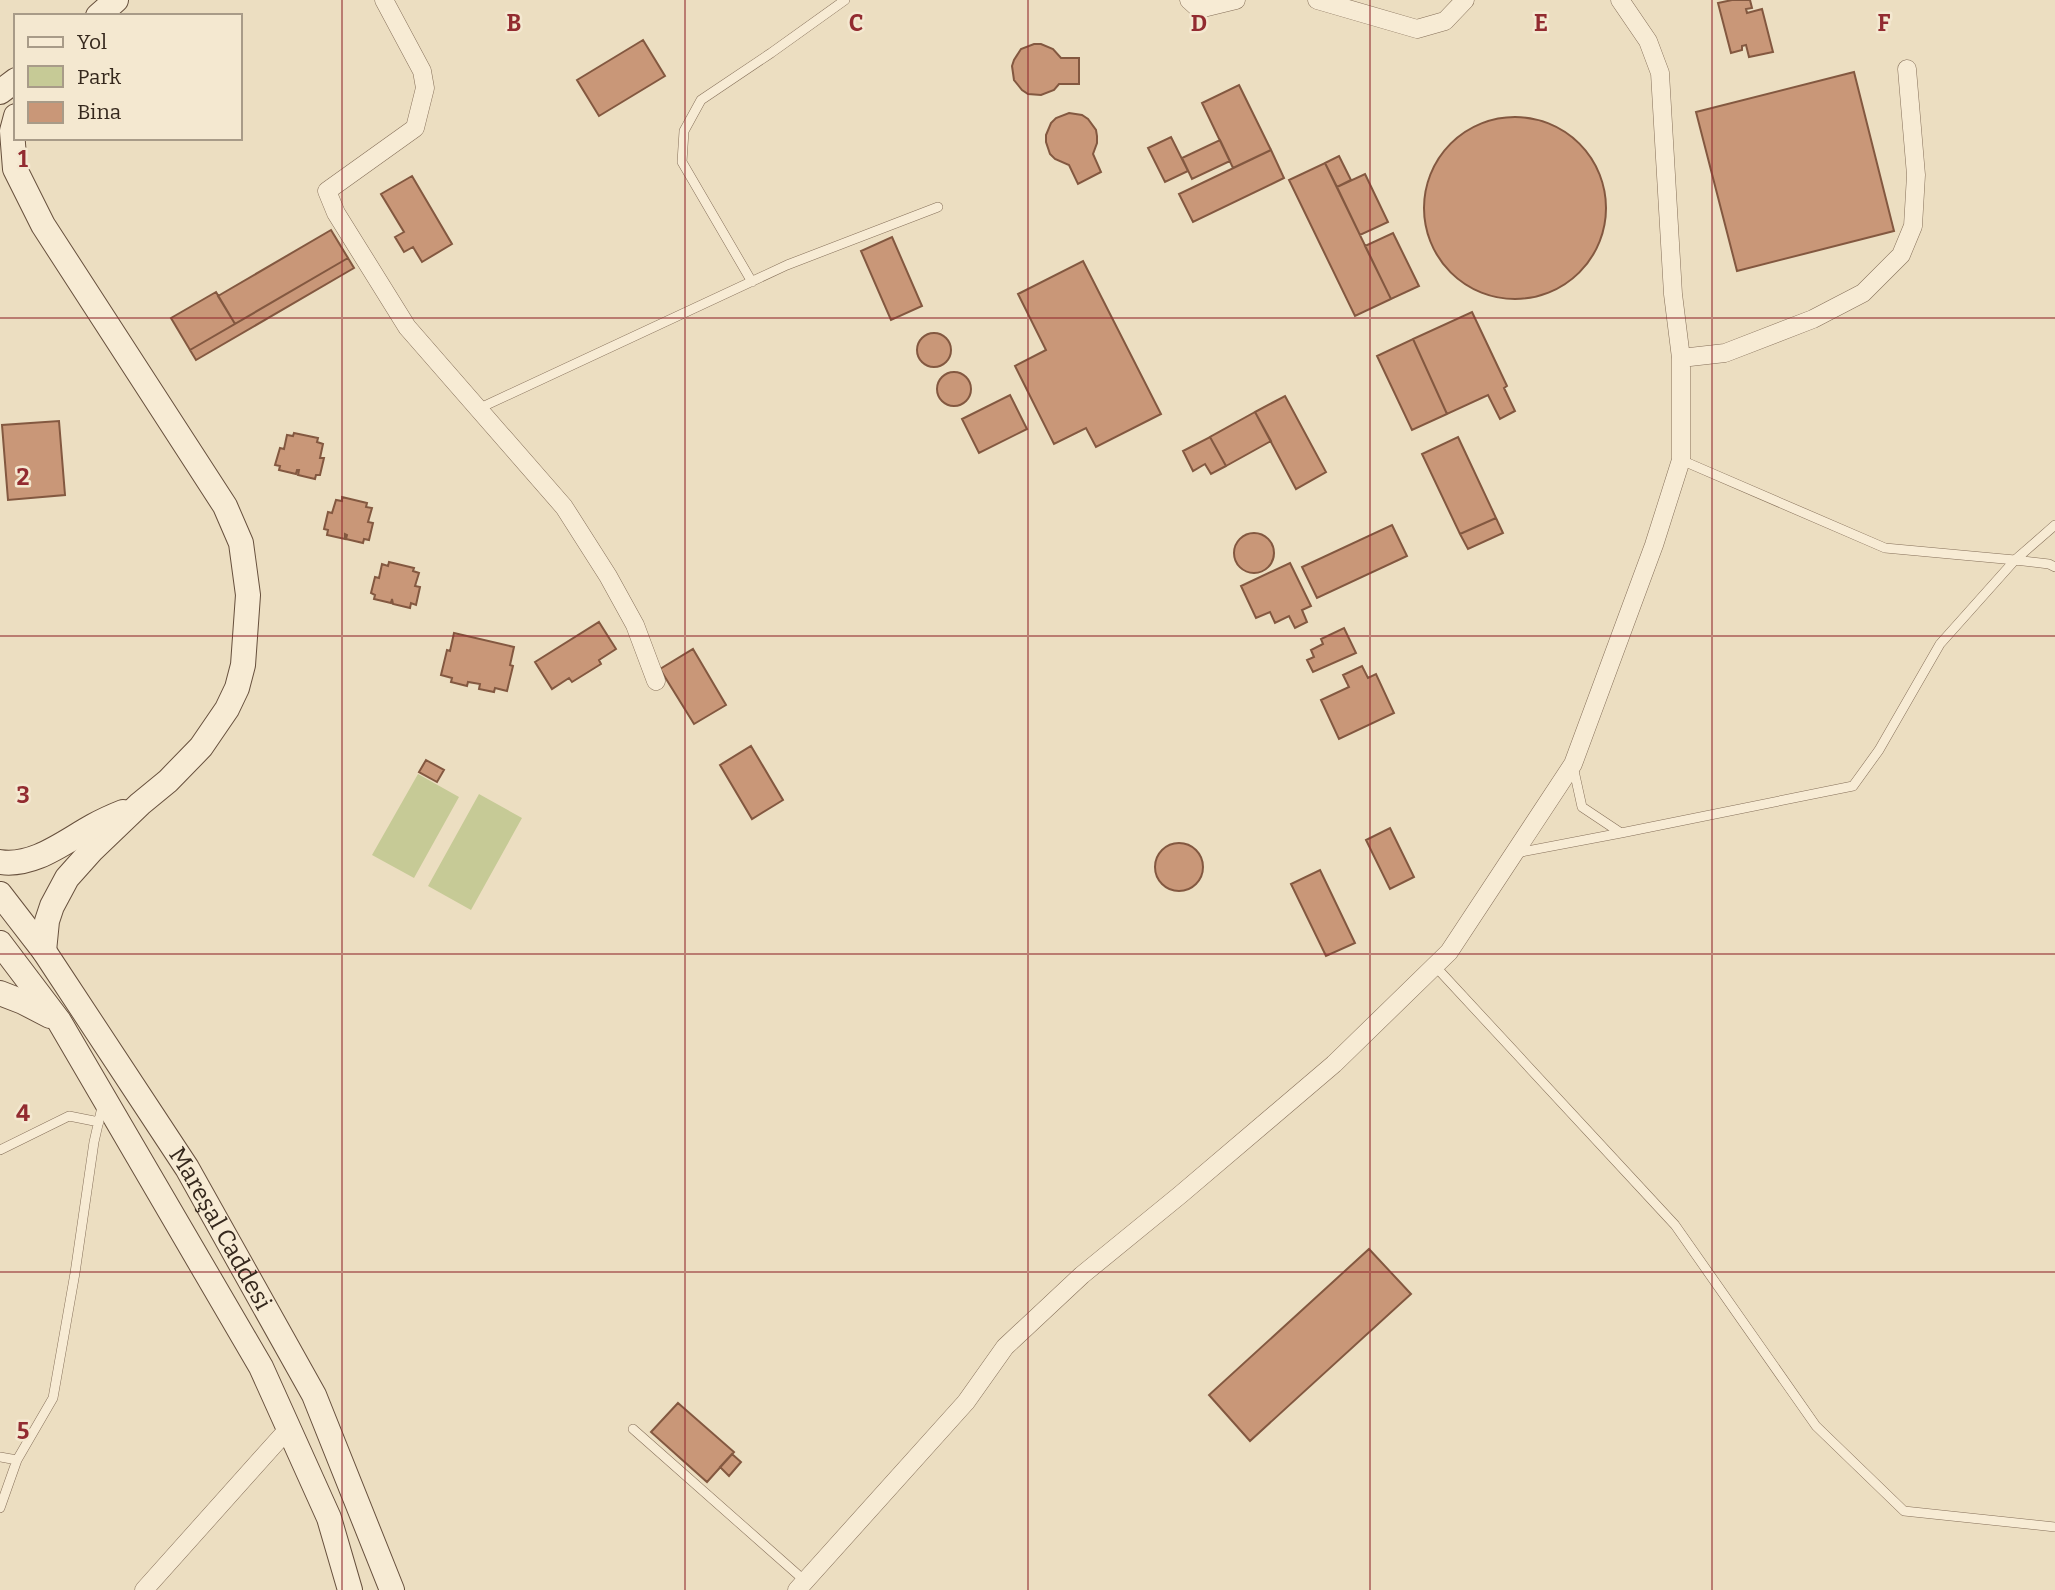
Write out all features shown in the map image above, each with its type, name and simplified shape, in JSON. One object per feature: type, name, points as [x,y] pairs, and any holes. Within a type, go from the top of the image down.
[{"type":"street","points":[[100,14],[116,0]]},
{"type":"street","points":[[384,0],[422,71],[425,88],[415,128],[327,191],[336,213],[407,327],[564,506],[635,625],[656,681]]},
{"type":"street","points":[[1189,0],[1199,9],[1236,0]]},
{"type":"street","points":[[1317,0],[1417,29],[1444,21],[1465,0]]},
{"type":"street","points":[[802,1586],[966,1402],[1005,1347],[1082,1275],[1334,1064],[1450,952],[1573,764],[1654,545],[1681,460],[1681,358],[1673,294],[1660,73],[1648,41],[1620,0]]},
{"type":"street","points":[[1681,358],[1725,353],[1813,318],[1863,293],[1901,255],[1913,226],[1916,176],[1907,69]]},
{"type":"street","points":[[14,124],[12,131],[15,169],[43,225],[225,506],[240,543],[247,595],[243,665],[237,688],[227,709],[201,747],[92,850],[67,878],[47,921],[44,951]]},
{"type":"street","points":[[0,176],[30,215],[43,225]]},
{"type":"street","points":[[0,862],[18,862],[43,855],[95,824],[140,804]]},
{"type":"street","name":"Mareşal Caddesi","points":[[0,894],[44,951],[187,1168],[314,1395],[392,1590]]},
{"type":"street","name":"Mareşal Caddesi","points":[[0,943],[59,1021],[261,1367],[329,1518],[350,1590]]},
{"type":"street","points":[[0,993],[59,1021]]},
{"type":"street","points":[[144,1590],[289,1428]]},
{"type":"lane","points":[[752,282],[682,162],[684,131],[701,100],[845,0]]},
{"type":"lane","points":[[480,408],[787,265],[938,207]]},
{"type":"lane","points":[[1681,460],[1885,548],[2015,560],[2055,567]]},
{"type":"lane","points":[[1514,853],[1853,786],[1879,750],[1940,644],[2015,560],[2055,525]]},
{"type":"lane","points":[[1573,764],[1582,807],[1621,833]]},
{"type":"lane","points":[[1435,966],[1675,1225],[1816,1426],[1904,1511],[2055,1527]]},
{"type":"lane","points":[[0,1508],[18,1460],[53,1398],[94,1142],[104,1097]]},
{"type":"lane","points":[[0,1150],[69,1116],[99,1122]]},
{"type":"lane","points":[[634,1429],[802,1586]]},
{"type":"lane","points":[[0,1457],[18,1460]]},
{"type":"green space","points":[[418,774],[459,797],[414,878],[372,855]]},
{"type":"green space","points":[[479,794],[522,818],[471,910],[428,886]]},
{"type":"building","points":[[1750,0],[1752,8],[1746,9],[1747,13],[1762,9],[1773,52],[1749,57],[1746,45],[1742,46],[1742,50],[1731,53],[1718,3]]},
{"type":"building","points":[[643,40],[665,76],[599,116],[577,80]]},
{"type":"building","points":[[1034,44],[1053,49],[1061,58],[1079,58],[1079,84],[1059,84],[1054,90],[1041,95],[1028,94],[1022,90],[1014,80],[1012,66],[1021,49]]},
{"type":"building","points":[[1854,72],[1894,231],[1737,271],[1696,112]]},
{"type":"building","points":[[1239,85],[1271,150],[1233,168],[1202,103]]},
{"type":"building","points":[[1069,113],[1088,119],[1097,136],[1093,154],[1101,172],[1078,184],[1069,165],[1050,154],[1046,142],[1051,123]]},
{"type":"building","points":[[1515,117],[1550,124],[1579,144],[1599,173],[1606,208],[1599,243],[1579,272],[1550,292],[1515,299],[1480,292],[1451,272],[1431,243],[1424,208],[1431,173],[1451,144],[1480,124]]},
{"type":"building","points":[[1171,137],[1188,171],[1165,182],[1148,148]]},
{"type":"building","points":[[1220,140],[1230,161],[1192,179],[1182,158]]},
{"type":"building","points":[[1271,150],[1284,178],[1193,222],[1179,194]]},
{"type":"building","points":[[1339,156],[1351,180],[1337,187],[1325,163]]},
{"type":"building","points":[[1325,163],[1391,299],[1355,316],[1289,180]]},
{"type":"building","points":[[1365,174],[1388,222],[1360,235],[1337,187]]},
{"type":"building","points":[[412,176],[452,244],[422,262],[413,247],[404,252],[395,237],[404,232],[381,194]]},
{"type":"building","points":[[331,230],[348,258],[235,324],[218,296]]},
{"type":"building","points":[[1393,233],[1419,286],[1391,299],[1365,246]]},
{"type":"building","points":[[892,237],[922,306],[891,320],[861,251]]},
{"type":"building","points":[[348,258],[354,268],[196,360],[190,350]]},
{"type":"building","points":[[1083,261],[1161,414],[1096,447],[1086,428],[1054,444],[1015,366],[1046,350],[1018,294]]},
{"type":"building","points":[[216,292],[235,324],[190,350],[171,318]]},
{"type":"building","points":[[1472,312],[1507,386],[1504,388],[1515,411],[1500,419],[1488,395],[1447,414],[1413,339]]},
{"type":"building","points":[[934,333],[946,338],[951,350],[946,362],[934,367],[922,362],[917,350],[922,338]]},
{"type":"building","points":[[1413,339],[1447,414],[1412,430],[1377,356]]},
{"type":"building","points":[[954,372],[966,377],[971,389],[966,401],[954,406],[942,401],[937,389],[942,377]]},
{"type":"building","points":[[1010,395],[1027,429],[979,453],[962,419]]},
{"type":"building","points":[[1285,396],[1326,472],[1296,489],[1255,412]]},
{"type":"building","points":[[1255,412],[1271,441],[1226,466],[1210,437]]},
{"type":"building","points":[[59,421],[65,495],[8,500],[2,425]]},
{"type":"building","points":[[294,433],[318,438],[317,442],[323,444],[320,458],[324,458],[320,475],[316,475],[315,479],[298,475],[299,470],[296,474],[279,470],[280,466],[275,465],[280,448],[284,449],[287,435],[293,436]]},
{"type":"building","points":[[1210,437],[1226,466],[1211,474],[1205,464],[1193,471],[1183,451]]},
{"type":"building","points":[[1458,437],[1496,518],[1460,534],[1422,454]]},
{"type":"building","points":[[342,497],[367,503],[366,507],[372,508],[368,522],[373,523],[369,540],[364,539],[363,543],[346,539],[345,534],[345,539],[327,535],[328,530],[324,529],[328,512],[332,513],[336,500],[342,501]]},
{"type":"building","points":[[1496,518],[1503,533],[1468,549],[1460,534]]},
{"type":"building","points":[[1392,525],[1407,556],[1317,598],[1302,567]]},
{"type":"building","points":[[1254,533],[1262,534],[1268,539],[1273,545],[1273,561],[1268,567],[1262,572],[1254,573],[1246,572],[1240,567],[1235,561],[1234,553],[1235,545],[1240,539],[1246,534]]},
{"type":"building","points":[[389,562],[414,568],[413,571],[419,573],[415,586],[420,587],[416,605],[411,603],[410,608],[393,604],[392,599],[391,603],[374,599],[375,595],[371,593],[375,577],[379,578],[382,564],[388,566]]},
{"type":"building","points":[[1290,563],[1311,606],[1302,610],[1307,622],[1295,628],[1289,616],[1275,623],[1270,612],[1256,618],[1241,586]]},
{"type":"building","points":[[599,622],[616,649],[599,660],[601,664],[572,682],[569,678],[552,689],[535,662]]},
{"type":"building","points":[[1344,628],[1356,653],[1313,672],[1307,660],[1314,657],[1311,650],[1323,644],[1321,639]]},
{"type":"building","points":[[454,633],[514,647],[507,691],[495,688],[494,692],[479,689],[480,684],[468,682],[467,686],[451,682],[452,678],[441,675]]},
{"type":"building","points":[[693,649],[726,705],[694,724],[660,669]]},
{"type":"building","points":[[1362,666],[1368,678],[1376,674],[1394,713],[1339,739],[1321,700],[1349,687],[1343,675]]},
{"type":"building","points":[[751,746],[783,800],[752,819],[720,765]]},
{"type":"building","points":[[426,760],[444,770],[437,782],[419,772]]},
{"type":"building","points":[[1390,828],[1414,877],[1390,889],[1366,840]]},
{"type":"building","points":[[1179,843],[1196,850],[1203,867],[1196,884],[1179,891],[1162,884],[1155,867],[1162,850]]},
{"type":"building","points":[[1320,870],[1355,943],[1326,956],[1291,884]]},
{"type":"building","points":[[1369,1249],[1411,1294],[1250,1441],[1209,1395]]},
{"type":"building","points":[[678,1403],[734,1452],[707,1482],[651,1432]]},
{"type":"building","points":[[732,1454],[741,1462],[729,1476],[720,1467]]}]
